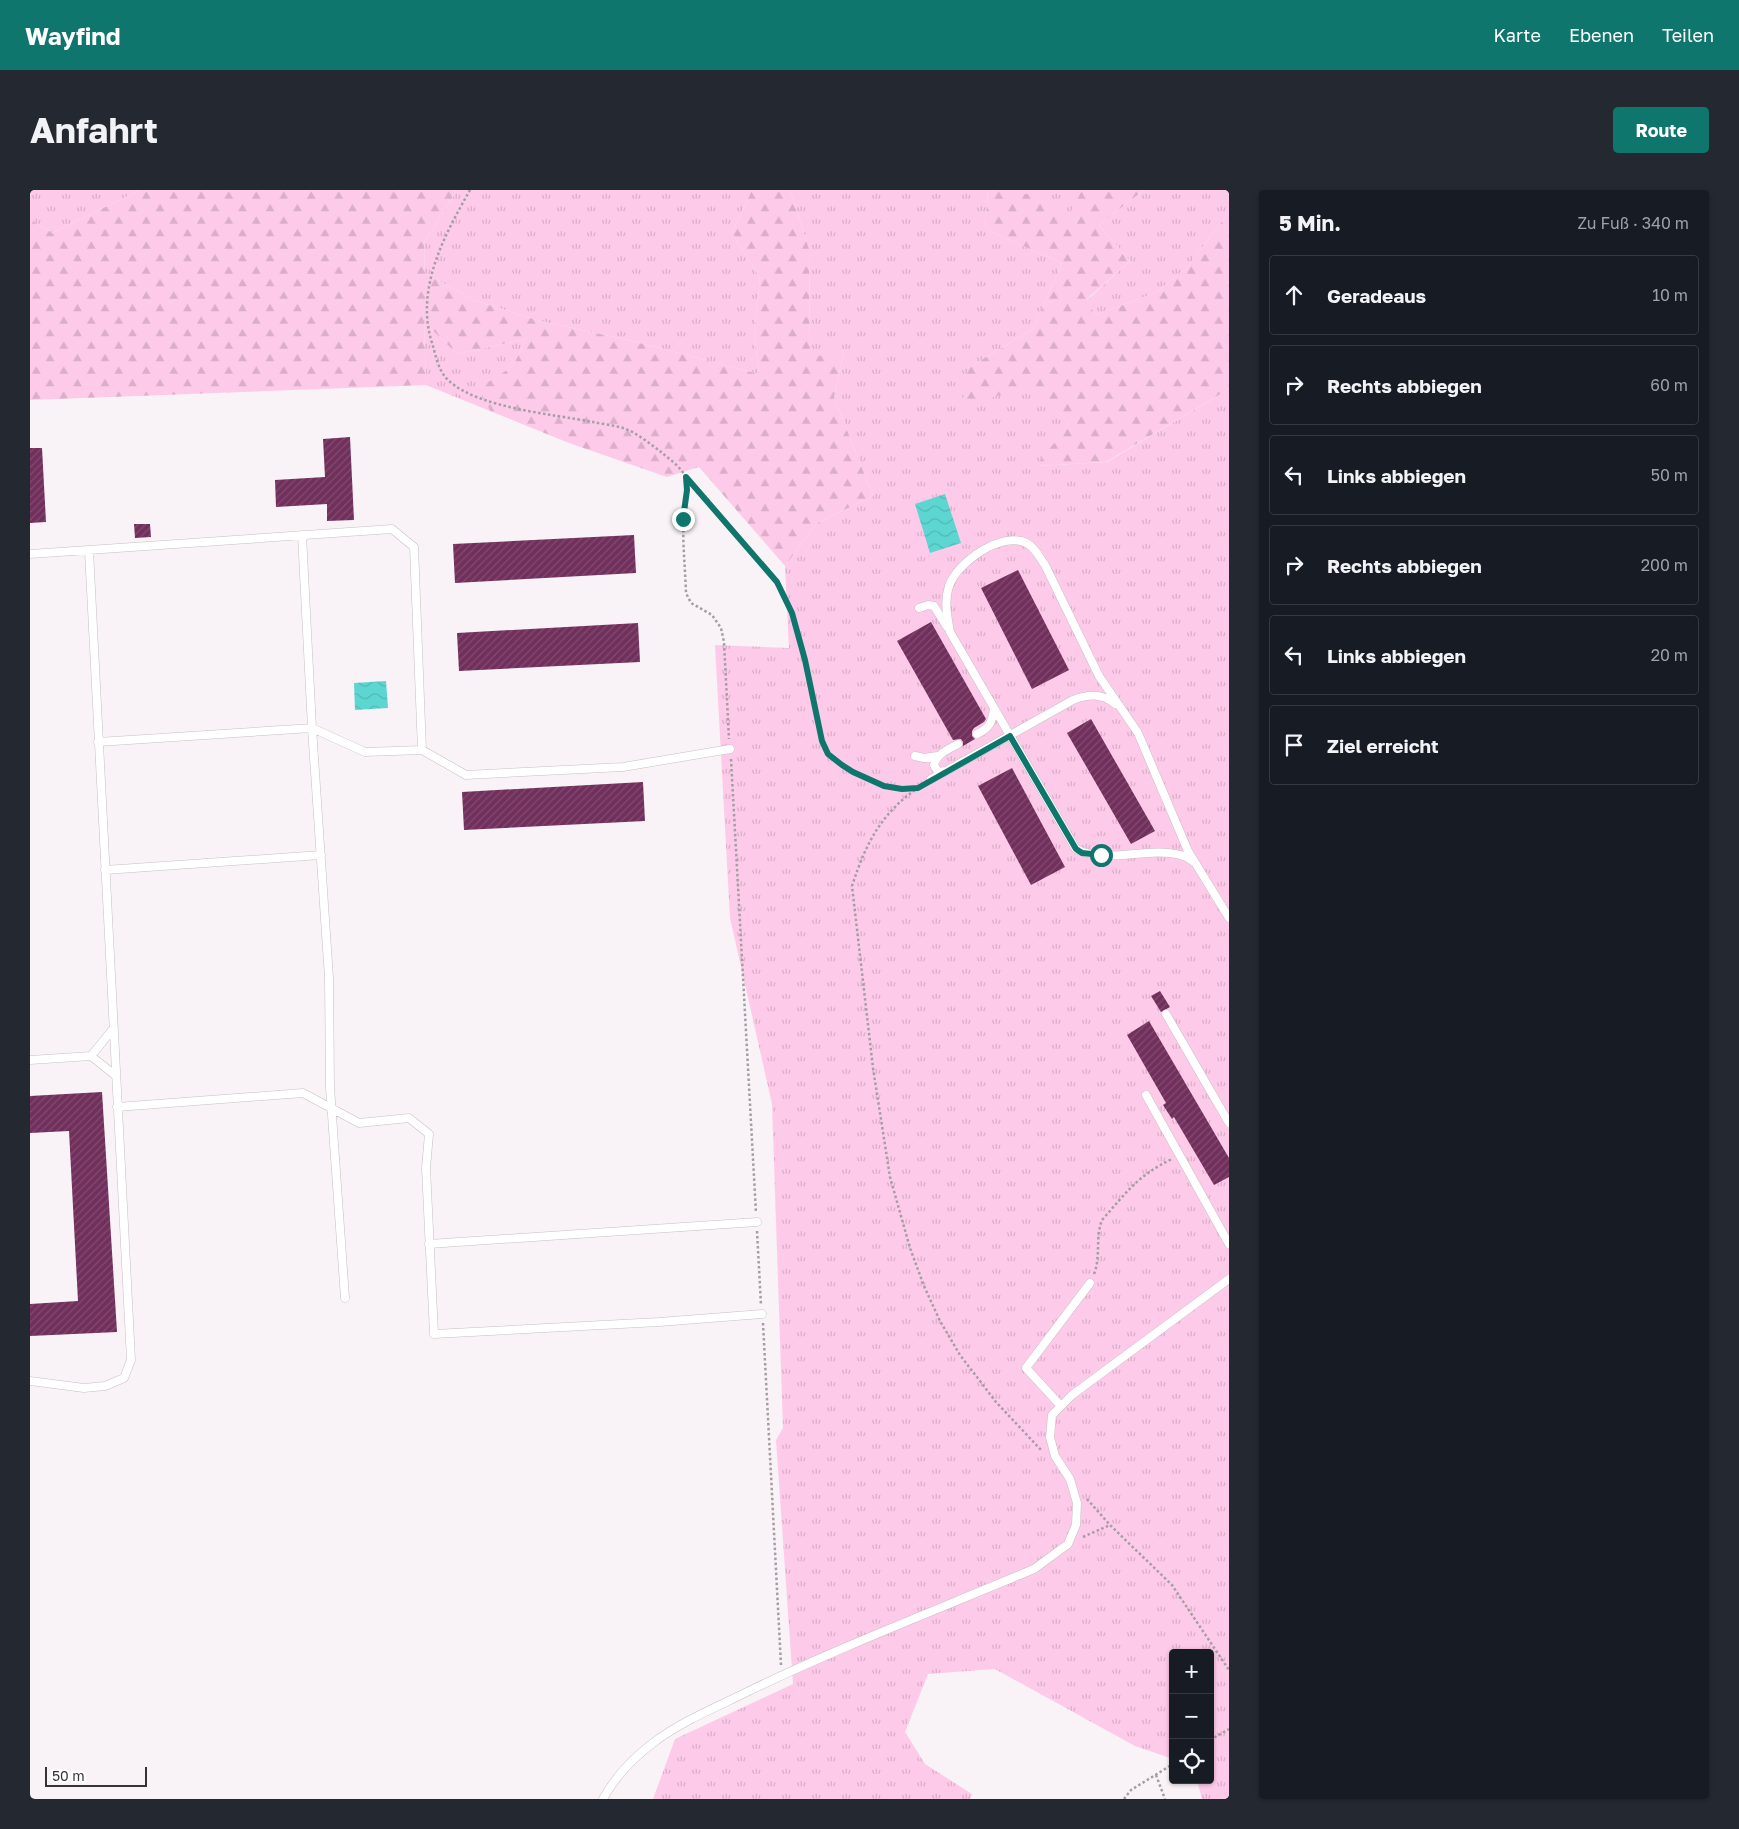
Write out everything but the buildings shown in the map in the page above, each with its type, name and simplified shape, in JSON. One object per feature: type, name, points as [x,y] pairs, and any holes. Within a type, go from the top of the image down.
[{"type":"lane","points":[[30,554],[392,529],[414,547],[422,750]]},
{"type":"lane","points":[[302,535],[312,728],[329,978],[331,1107],[345,1298]]},
{"type":"lane","points":[[950,632],[946,611],[946,598],[952,580],[962,565],[974,556],[1003,541],[1013,540],[1027,544],[1036,552],[1045,565],[1089,657],[1110,693],[1138,733],[1194,862],[1229,918]]},
{"type":"lane","points":[[30,1381],[84,1388],[105,1386],[124,1378],[131,1360],[88,551]]},
{"type":"lane","points":[[919,608],[928,605],[934,606],[1076,849],[1082,853],[1101,855],[1169,853],[1182,855],[1194,862]]},
{"type":"lane","points":[[931,779],[1083,696],[1093,694],[1103,696],[1123,710]]},
{"type":"lane","points":[[977,734],[990,725],[994,709]]},
{"type":"lane","points":[[98,742],[312,728],[364,752],[422,750],[466,775],[623,767],[730,749]]},
{"type":"lane","points":[[915,756],[924,758],[938,756],[958,744]]},
{"type":"lane","points":[[938,756],[934,765],[936,769],[938,772],[946,771]]},
{"type":"lane","points":[[105,870],[321,855]]},
{"type":"lane","points":[[1166,1014],[1229,1123]]},
{"type":"lane","points":[[91,1056],[114,1029]]},
{"type":"lane","points":[[30,1060],[91,1056],[116,1076]]},
{"type":"lane","points":[[117,1107],[303,1093],[359,1122],[408,1118],[429,1134],[426,1168],[434,1334],[659,1322],[762,1314]]},
{"type":"lane","points":[[1146,1095],[1229,1244]]},
{"type":"lane","points":[[430,1244],[756,1222]]},
{"type":"lane","points":[[603,1799],[610,1786],[633,1760],[654,1742],[687,1722],[782,1676],[1034,1569],[1068,1544],[1076,1525],[1077,1503],[1070,1479],[1055,1456],[1050,1437],[1052,1415],[1072,1395],[1229,1279]]},
{"type":"lane","points":[[1062,1406],[1026,1368],[1090,1283]]},
{"type":"path","points":[[470,190],[455,217],[437,257],[427,294],[427,318],[430,337],[440,370],[448,381],[471,395],[507,406],[623,428],[657,449],[675,464],[777,582],[792,613],[805,660],[822,741],[828,754],[853,772],[884,786],[902,789],[918,788]]},
{"type":"path","points":[[686,477],[687,490],[683,519],[686,592],[692,603],[712,616],[721,628],[724,642],[782,1676]]},
{"type":"path","points":[[931,779],[888,812],[871,838],[861,859],[852,886],[873,1068],[890,1177],[910,1248],[924,1286],[940,1320],[960,1355],[996,1402],[1020,1429]]},
{"type":"path","points":[[1090,1283],[1098,1264],[1099,1227],[1102,1220],[1139,1179],[1149,1171],[1180,1155]]},
{"type":"path","points":[[1087,1499],[1110,1525],[1172,1585],[1229,1670]]},
{"type":"path","points":[[1068,1544],[1110,1525]]},
{"type":"path","points":[[1212,1739],[1229,1729]]},
{"type":"path","points":[[1124,1799],[1131,1790],[1169,1766]]},
{"type":"path","points":[[1155,1774],[1165,1799]]},
{"type":"green space","points":[[30,190],[140,190],[52,233],[30,219]]},
{"type":"green space","points":[[140,190],[457,190],[424,243],[425,273],[473,300],[540,321],[624,339],[759,374],[754,332],[760,278],[732,233],[752,190],[790,190],[809,249],[810,358],[844,350],[834,397],[873,496],[817,523],[785,566],[699,467],[667,477],[569,443],[490,411],[479,388],[513,366],[526,339],[457,354],[424,322],[426,385],[30,400],[30,219],[52,233]]},
{"type":"green space","points":[[457,190],[752,190],[732,233],[760,278],[754,332],[759,374],[624,339],[540,321],[473,300],[425,273],[424,243]]},
{"type":"green space","points":[[790,190],[988,190],[985,229],[1062,263],[1033,329],[968,368],[1035,385],[1069,424],[1037,466],[1107,462],[1229,389],[1229,1799],[1202,1799],[1198,1784],[1214,1784],[1214,1649],[1169,1649],[1169,1758],[1135,1746],[995,1669],[928,1674],[905,1732],[925,1764],[972,1794],[970,1799],[653,1799],[675,1739],[793,1684],[776,1440],[783,1428],[772,1104],[730,918],[715,645],[789,648],[785,566],[817,523],[873,496],[834,397],[844,350],[810,359],[809,249]]},
{"type":"green space","points":[[988,190],[1014,190],[1015,194],[1035,194],[1065,222],[1082,190],[1144,190],[1099,225],[1130,261],[1087,299],[1095,315],[1155,293],[1187,268],[1229,212],[1229,389],[1106,462],[1036,466],[1069,424],[1035,386],[962,405],[968,368],[1033,329],[1062,263],[985,229]]},
{"type":"green space","points":[[1014,190],[1082,190],[1065,223],[1035,194],[1014,194]]},
{"type":"green space","points":[[1144,190],[1229,190],[1229,212],[1187,268],[1155,293],[1095,315],[1087,300],[1130,261],[1099,225]]},
{"type":"green space","points":[[424,322],[457,354],[526,339],[513,366],[480,388],[490,411],[426,385]]},
{"type":"water","points":[[945,494],[961,543],[930,553],[915,504]]},
{"type":"water","points":[[386,681],[388,708],[355,710],[354,683]]},
{"type":"route","points":[[683,519],[687,490],[686,477],[777,582],[792,613],[805,660],[822,741],[828,754],[853,772],[872,782],[902,789],[918,788],[1010,736],[1076,849],[1082,853],[1101,855]]}]
